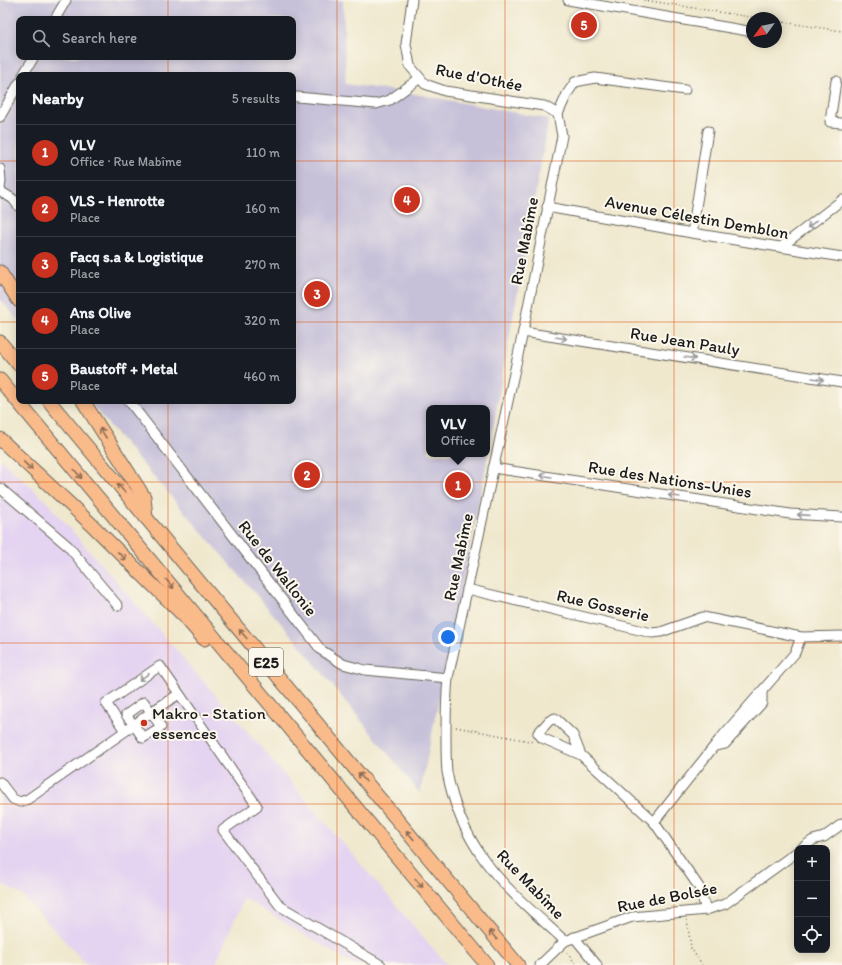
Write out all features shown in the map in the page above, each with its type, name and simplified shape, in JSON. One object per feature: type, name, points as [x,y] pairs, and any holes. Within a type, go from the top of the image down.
[{"type":"highway","points":[[0,272],[16,296]]},
{"type":"highway","points":[[0,342],[16,361]]},
{"type":"highway","name":"E25","points":[[0,380],[16,399]]},
{"type":"highway","name":"E25","points":[[20,404],[487,965]]},
{"type":"highway","name":"E25","points":[[51,404],[518,965]]},
{"type":"highway","points":[[85,404],[144,497],[146,518]]},
{"type":"highway","points":[[0,439],[91,524],[184,616],[311,764],[331,778]]},
{"type":"street","points":[[57,16],[66,0]]},
{"type":"street","name":"Rue d'Othée","points":[[412,0],[406,44],[410,66],[425,84],[446,91],[544,106],[558,114]]},
{"type":"street","points":[[568,0],[746,31]]},
{"type":"street","points":[[25,72],[32,60]]},
{"type":"street","points":[[297,97],[376,104],[390,100],[420,78]]},
{"type":"street","points":[[558,114],[567,94],[575,82],[588,79],[594,78],[685,90]]},
{"type":"street","points":[[836,81],[830,122],[842,123]]},
{"type":"street","points":[[0,117],[16,88]]},
{"type":"street","name":"Rue Mabîme","points":[[558,114],[562,136],[523,332],[448,678],[446,725],[447,771],[461,819],[470,838],[485,862],[507,887],[562,943]]},
{"type":"street","points":[[692,233],[708,131]]},
{"type":"street","points":[[0,169],[2,181],[0,188]]},
{"type":"street","points":[[0,191],[13,199],[16,203]]},
{"type":"street","points":[[782,247],[842,200]]},
{"type":"street","name":"Avenue Célestin Demblon","points":[[547,207],[692,233],[842,257]]},
{"type":"street","name":"Rue Jean Pauly","points":[[523,332],[842,382]]},
{"type":"street","name":"Rue de Wallonie","points":[[131,404],[322,650],[344,664],[365,670],[448,678]]},
{"type":"street","name":"Rue des Nations-Unies","points":[[494,468],[790,514],[842,517]]},
{"type":"street","points":[[0,488],[68,546],[118,606]]},
{"type":"street","name":"Rue Gosserie","points":[[467,589],[652,633],[661,632],[703,617],[801,637],[842,636]]},
{"type":"street","points":[[654,822],[715,746],[795,653],[801,637]]},
{"type":"street","points":[[125,731],[106,703],[160,666],[257,806],[223,830],[280,906],[381,965]]},
{"type":"street","points":[[0,782],[14,799],[20,802],[35,794],[179,694]]},
{"type":"street","points":[[144,702],[161,726],[143,738],[134,725],[126,715],[144,702]]},
{"type":"street","points":[[581,755],[573,735],[555,718],[549,721],[538,733],[542,738],[581,755],[654,822],[699,887],[706,910]]},
{"type":"street","points":[[806,845],[814,840],[824,837],[842,824]]},
{"type":"street","name":"Rue de Bolsée","points":[[540,965],[562,943],[574,937],[632,917],[706,910],[725,904],[794,854]]},
{"type":"street","points":[[574,937],[597,965]]},
{"type":"path","points":[[644,0],[746,16]]},
{"type":"path","points":[[782,22],[842,31]]},
{"type":"path","points":[[446,725],[535,742],[542,738]]},
{"type":"path","points":[[686,911],[691,948],[702,965]]},
{"type":"path","points":[[562,943],[577,965]]},
{"type":"shaded area","points":[[0,0],[343,0],[346,84],[410,93],[549,119],[490,444],[490,405],[426,405],[426,457],[488,457],[420,793],[298,643],[91,404],[296,404],[296,72],[16,72],[16,318],[0,299]]},
{"type":"shaded area","points":[[0,459],[44,499],[234,716],[447,965],[354,965],[244,898],[215,965],[87,965],[22,895],[0,883]]},
{"type":"place","name":"Baustoff + Metal","points":[[584,25]]},
{"type":"place","name":"Ans Olive","points":[[407,200]]},
{"type":"place","name":"Facq s.a & Logistique","points":[[317,294]]},
{"type":"place","name":"VLS - Henrotte","points":[[307,475]]},
{"type":"place","name":"VLV","points":[[458,485]]},
{"type":"place","name":"Makro - Station essences","points":[[144,723]]}]
